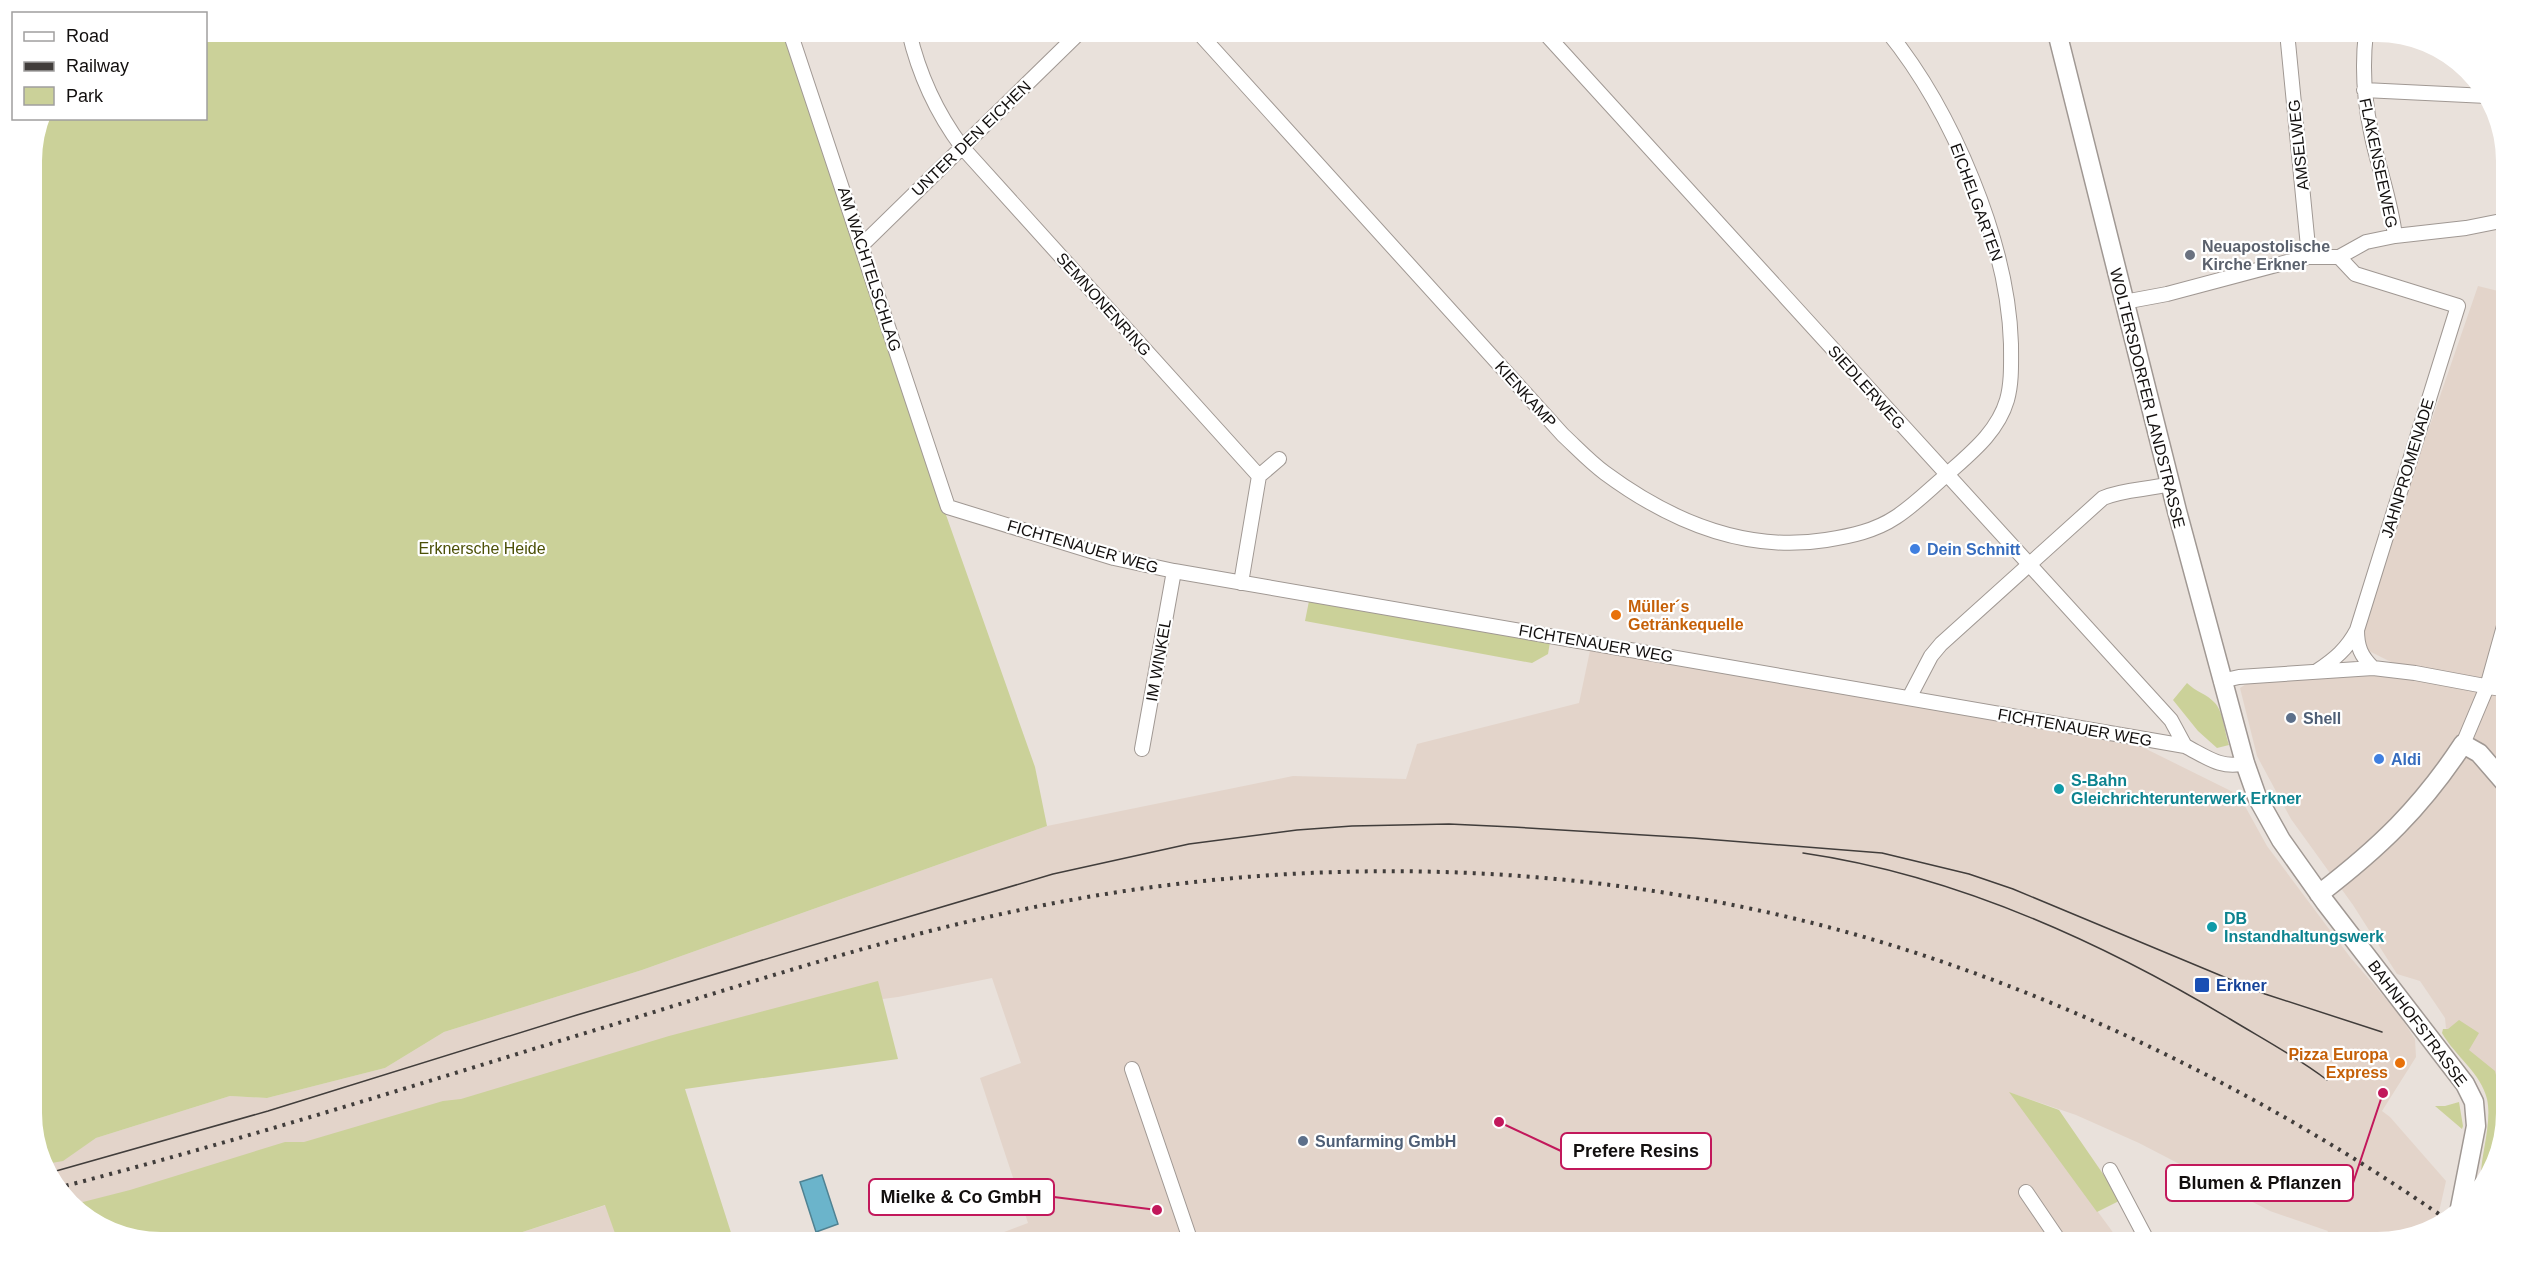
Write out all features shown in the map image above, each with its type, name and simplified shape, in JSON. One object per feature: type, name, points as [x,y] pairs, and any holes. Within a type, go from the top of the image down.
[{"type":"main road","name":"WOLTERSDORFER LANDSTRASSE","points":[[2059,42],[2170,484],[2221,681],[2245,763]]},
{"type":"main road","points":[[2319,894],[2387,839],[2434,787],[2463,744],[2479,753],[2496,773]]},
{"type":"main road","name":"BAHNHOFSTRASSE","points":[[2245,763],[2257,797],[2268,819],[2319,894],[2431,1037],[2470,1093],[2476,1114],[2476,1126],[2463,1194]]},
{"type":"street","name":"AM WACHTELSCHLAG","points":[[793,42],[948,507]]},
{"type":"street","name":"SEMNONENRING","points":[[912,42],[920,73],[932,101],[962,147],[1259,476]]},
{"type":"street","name":"UNTER DEN EICHEN","points":[[862,245],[1070,42]]},
{"type":"street","name":"KIENKAMP","points":[[1207,42],[1563,435],[1603,472],[1639,496],[1721,535],[1785,544],[1810,543],[1869,531],[1896,518],[1946,475]]},
{"type":"street","name":"SIEDLERWEG","points":[[1553,42],[2171,720],[2185,746]]},
{"type":"street","name":"EICHELGARTEN","points":[[1895,42],[1936,104],[1960,154],[1995,247],[2008,304],[2011,373],[2010,387],[2001,416],[1993,430],[1946,475]]},
{"type":"street","name":"AMSELWEG","points":[[2288,42],[2309,257]]},
{"type":"street","name":"FLAKENSEEWEG","points":[[2366,42],[2364,90],[2371,132],[2395,236]]},
{"type":"street","name":"FLAKENSEEWEG","points":[[2364,90],[2476,95]]},
{"type":"street","name":"FLAKENSEEWEG","points":[[2124,302],[2309,257],[2339,257],[2366,242],[2496,222]]},
{"type":"street","name":"JAHNPROMENADE","points":[[2318,671],[2335,659],[2349,644],[2357,630],[2458,306],[2355,274],[2339,257]]},
{"type":"street","points":[[1241,583],[1259,476],[1279,459]]},
{"type":"street","points":[[1909,698],[1931,656],[1941,644],[2103,498],[2118,491],[2154,488],[2170,484]]},
{"type":"street","name":"FICHTENAUER WEG","points":[[948,507],[1114,558],[1174,571],[2185,746],[2223,766],[2245,763]]},
{"type":"street","name":"IM WINKEL","points":[[1142,749],[1174,571]]},
{"type":"street","points":[[2357,630],[2357,646],[2363,658],[2373,668]]},
{"type":"street","points":[[2463,744],[2487,687],[2496,655]]},
{"type":"street","points":[[2221,681],[2239,677],[2373,668],[2496,688]]},
{"type":"street","points":[[1132,1069],[1188,1232]]},
{"type":"street","points":[[2110,1170],[2143,1232]]},
{"type":"street","points":[[2026,1192],[2053,1232]]},
{"type":"shaded area","points":[[2478,286],[2496,290],[2496,1123],[2490,1079],[2446,1028],[2445,1018],[2420,981],[2397,974],[2353,905],[2291,819],[2257,756],[2240,688],[2251,681],[2368,676],[2403,668],[2359,646],[2359,631]]},
{"type":"shaded area","points":[[1591,646],[2126,739],[2233,792],[2246,808],[2267,846],[2350,957],[2398,1013],[2415,1039],[2416,1057],[2382,1111],[2390,1117],[2446,1181],[2438,1214],[2423,1223],[2393,1231],[2327,1232],[2270,1211],[2139,1143],[2076,1115],[2011,1093],[2113,1232],[1004,1232],[1028,1223],[980,1078],[1021,1063],[992,978],[898,997],[799,1010],[92,1210],[72,1191],[53,1162],[63,1160],[96,1138],[230,1096],[267,1098],[385,1068],[444,1032],[642,970],[1047,826],[1293,776],[1406,779],[1417,744],[1579,703]]},
{"type":"shaded area","points":[[606,1205],[615,1232],[523,1232]]},
{"type":"green space","name":"Erknersche Heide","points":[[207,42],[787,42],[945,512],[1035,767],[1047,826],[642,970],[444,1032],[385,1068],[267,1098],[230,1096],[96,1138],[63,1161],[53,1163],[42,1121],[42,153],[49,120],[207,120]]},
{"type":"green space","points":[[1309,601],[1550,642],[1548,654],[1532,663],[1305,621]]},
{"type":"green space","points":[[2187,683],[2209,697],[2218,707],[2229,745],[2217,748],[2198,731],[2173,700]]},
{"type":"green space","points":[[878,981],[898,1059],[685,1089],[731,1232],[614,1232],[605,1205],[523,1232],[153,1232],[123,1226],[108,1220],[83,1202],[130,1190],[285,1142],[304,1142],[443,1101],[461,1099],[669,1036]]},
{"type":"green space","points":[[2459,1020],[2479,1033],[2469,1050],[2495,1071],[2496,1075],[2494,1136],[2482,1170],[2488,1121],[2487,1099],[2474,1073],[2442,1033],[2443,1029],[2448,1029]]},
{"type":"green space","points":[[2009,1092],[2059,1110],[2121,1200],[2097,1212]]},
{"type":"green space","points":[[2459,1102],[2463,1126],[2462,1129],[2435,1106]]},
{"type":"water","points":[[822,1175],[838,1224],[816,1232],[800,1182]]},
{"type":"tram line","points":[[57,1171],[268,1111],[577,1015],[1053,874],[1189,844],[1297,830],[1352,826],[1449,824],[1513,827],[1882,853],[1969,874],[2013,889],[2265,994],[2382,1032]]},
{"type":"tram line","points":[[1803,853],[1860,863],[1916,877],[2025,915],[2078,938],[2181,990],[2280,1048],[2327,1080]]},
{"type":"railway","points":[[67,1185],[271,1129],[824,960],[974,920],[1135,890],[1246,877],[1358,871],[1470,873],[1582,882],[1693,897],[1803,921],[1910,951],[2052,1003],[2189,1066],[2322,1139],[2439,1214]]},
{"type":"place","name":"Neuapostolische Kirche Erkner","points":[[2190,255]]},
{"type":"place","name":"Dein Schnitt","points":[[1915,549]]},
{"type":"place","name":"Müller´s Getränkequelle","points":[[1616,615]]},
{"type":"place","name":"Shell","points":[[2291,718]]},
{"type":"place","name":"Aldi","points":[[2379,759]]},
{"type":"place","name":"S-Bahn Gleichrichterunterwerk Erkner","points":[[2059,789]]},
{"type":"place","name":"DB Instandhaltungswerk","points":[[2212,927]]},
{"type":"place","name":"Erkner","points":[[2202,985]]},
{"type":"place","name":"Pizza Europa Express","points":[[2400,1063]]},
{"type":"place","name":"Blumen & Pflanzen","points":[[2383,1093]]},
{"type":"place","name":"Prefere Resins","points":[[1499,1122]]},
{"type":"place","name":"Sunfarming GmbH","points":[[1303,1141]]},
{"type":"place","name":"Mielke & Co GmbH","points":[[1157,1210]]}]
